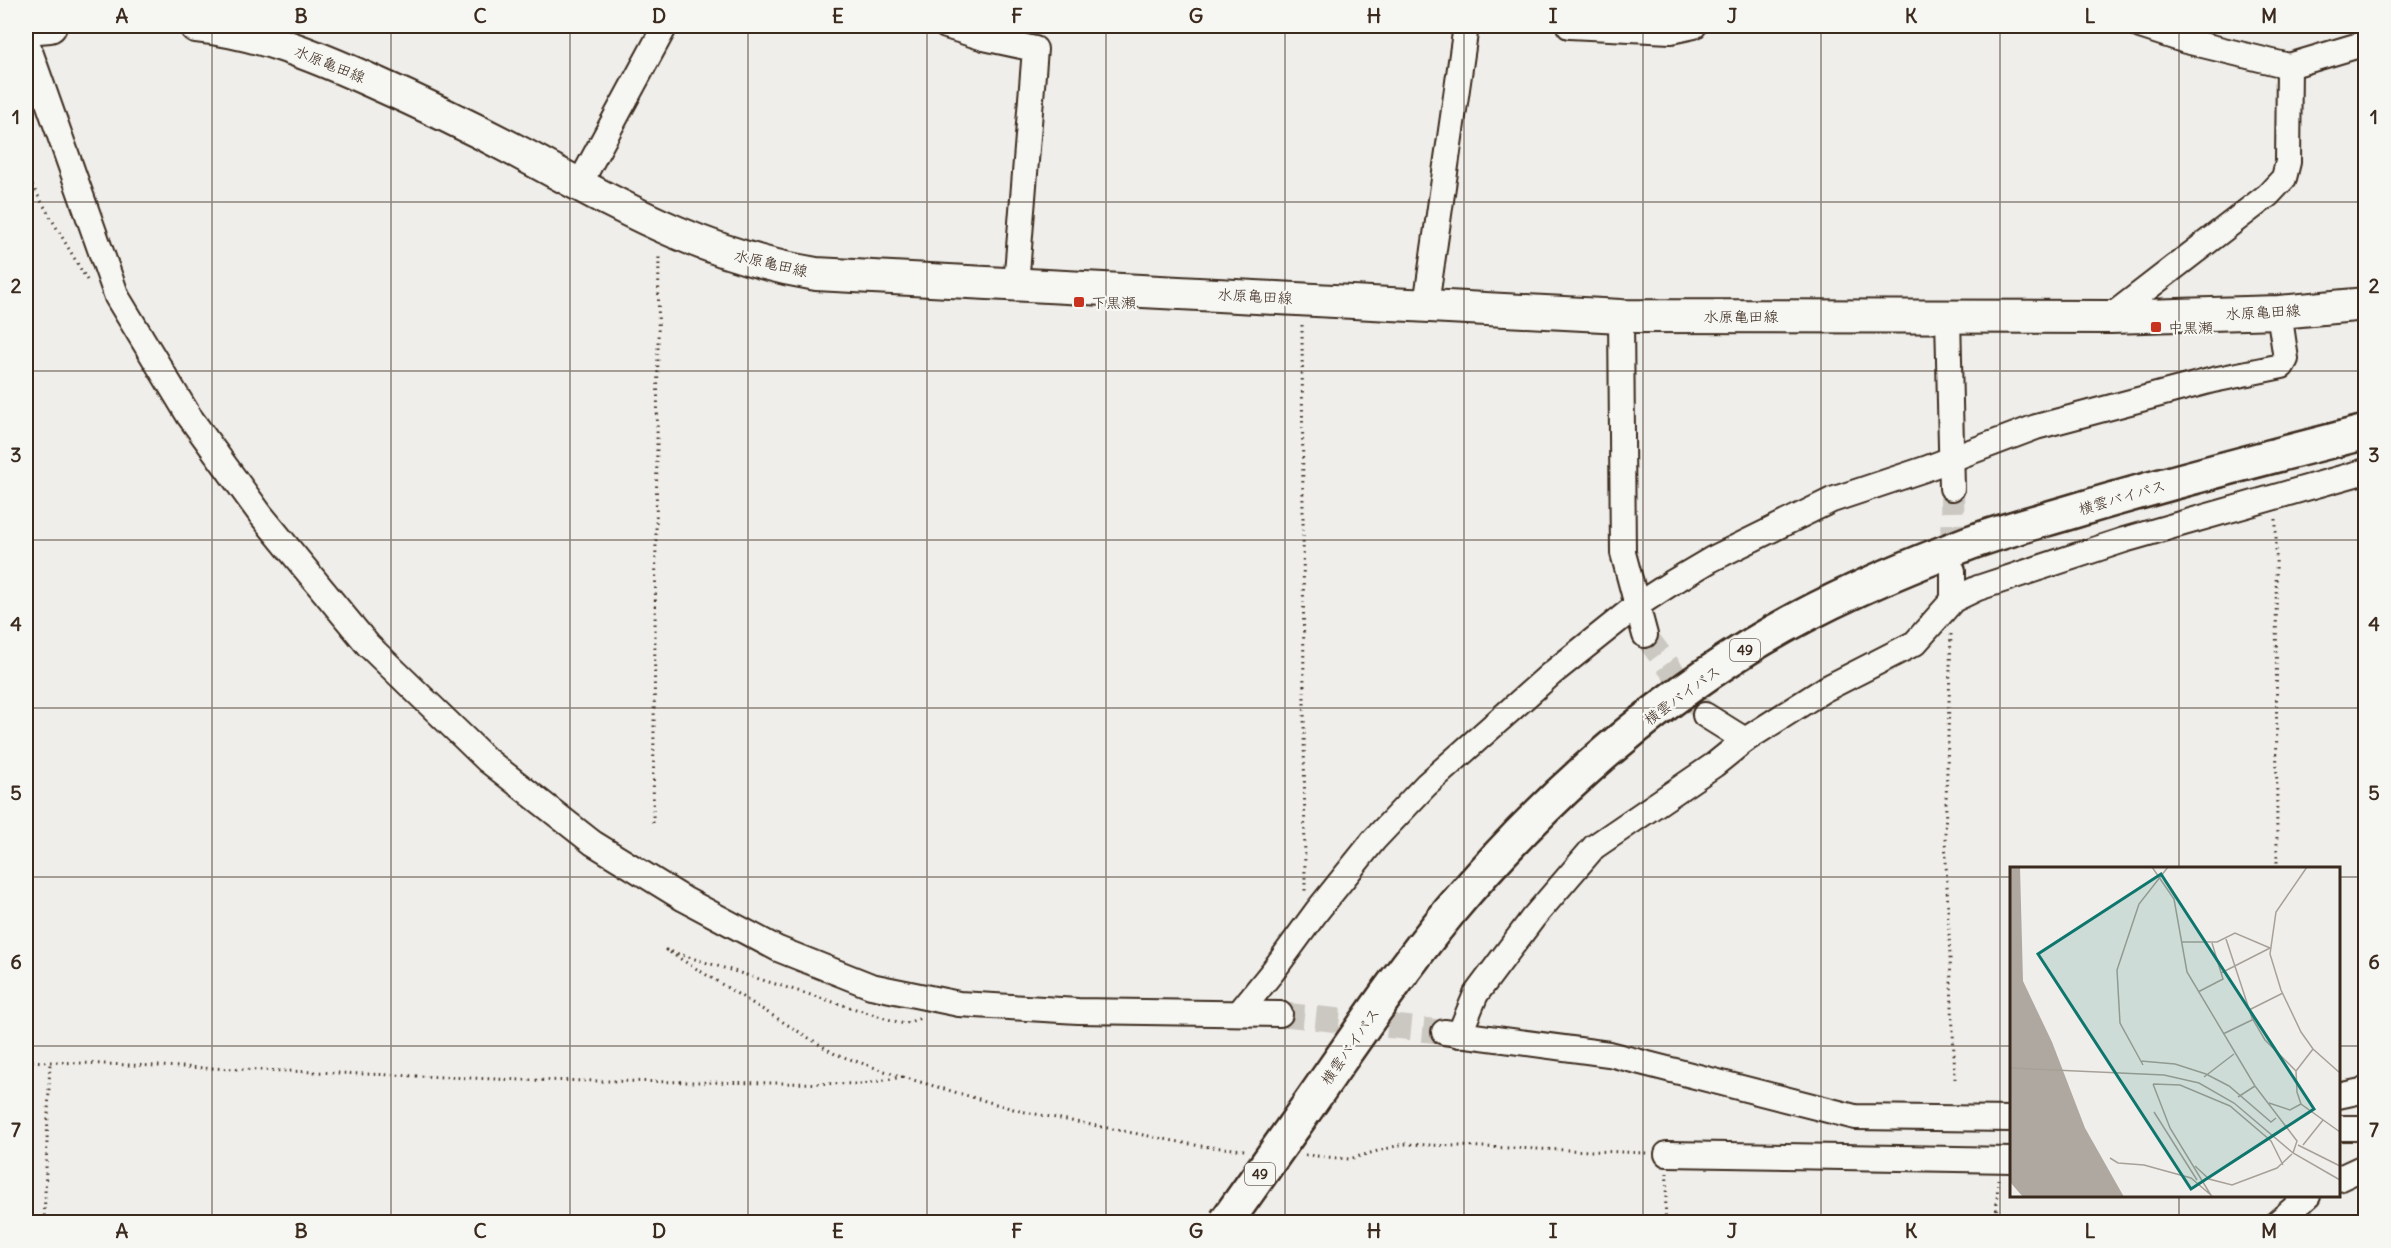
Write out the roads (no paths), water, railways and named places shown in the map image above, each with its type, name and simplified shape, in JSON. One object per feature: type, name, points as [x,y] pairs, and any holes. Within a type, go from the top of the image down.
[{"type":"highway","name":"横雲バイパス","points":[[1226,1222],[1299,1141],[1386,996],[1450,911],[1521,833],[1599,758],[1671,700],[1748,648],[1823,607],[1894,574],[1972,543],[2152,488],[2366,432]]},
{"type":"main road","points":[[26,28],[50,26]]},
{"type":"main road","name":"水原亀田線","points":[[196,26],[224,29],[269,40],[332,63],[422,103],[659,227],[736,256],[800,271],[845,277],[1302,298],[1621,316],[2110,317],[2279,312],[2366,304]]},
{"type":"street","points":[[579,184],[665,26]]},
{"type":"street","points":[[946,26],[985,32],[1035,49],[1016,285]]},
{"type":"street","points":[[1426,305],[1466,26]]},
{"type":"street","points":[[1569,26],[1671,32],[1694,26]]},
{"type":"street","points":[[2140,26],[2186,42],[2289,66],[2366,43]]},
{"type":"street","points":[[26,40],[117,297],[189,416],[261,515],[368,645],[487,760],[592,843],[684,899],[778,949],[871,986],[959,1004],[1078,1011],[1280,1014]]},
{"type":"street","points":[[2110,317],[2268,195],[2284,178],[2288,162],[2289,66]]},
{"type":"street","points":[[1239,1013],[1374,840],[1426,785],[1551,674],[1636,606],[1712,559],[1832,500],[1925,469],[2036,427],[2213,380],[2282,366],[2286,359],[2279,312]]},
{"type":"street","points":[[1621,316],[1623,553],[1645,635]]},
{"type":"street","points":[[1948,317],[1952,488]]},
{"type":"street","points":[[2010,1119],[1855,1117],[1609,1054],[1452,1034],[1476,994],[1533,918],[1594,847],[1714,765],[1745,740],[1825,689],[1915,643],[1953,600],[1978,588],[2124,540],[2366,471]]},
{"type":"street","points":[[1953,570],[1953,600]]},
{"type":"street","points":[[1705,715],[1745,740]]},
{"type":"street","points":[[2340,1096],[2366,1090]]},
{"type":"street","points":[[2340,1128],[2366,1128]]},
{"type":"street","points":[[1667,1154],[2005,1160]]},
{"type":"street","points":[[2340,1166],[2364,1166]]},
{"type":"street","points":[[2340,1178],[2364,1166]]},
{"type":"street","points":[[2278,1222],[2307,1197]]},
{"type":"tunnel","points":[[1952,488],[1953,565]]},
{"type":"tunnel","points":[[1645,635],[1705,715]]},
{"type":"tunnel","points":[[1280,1014],[1444,1032]]},
{"type":"place","name":"下黒瀬","points":[[1079,302]]},
{"type":"place","name":"中黒瀬","points":[[2156,327]]}]
